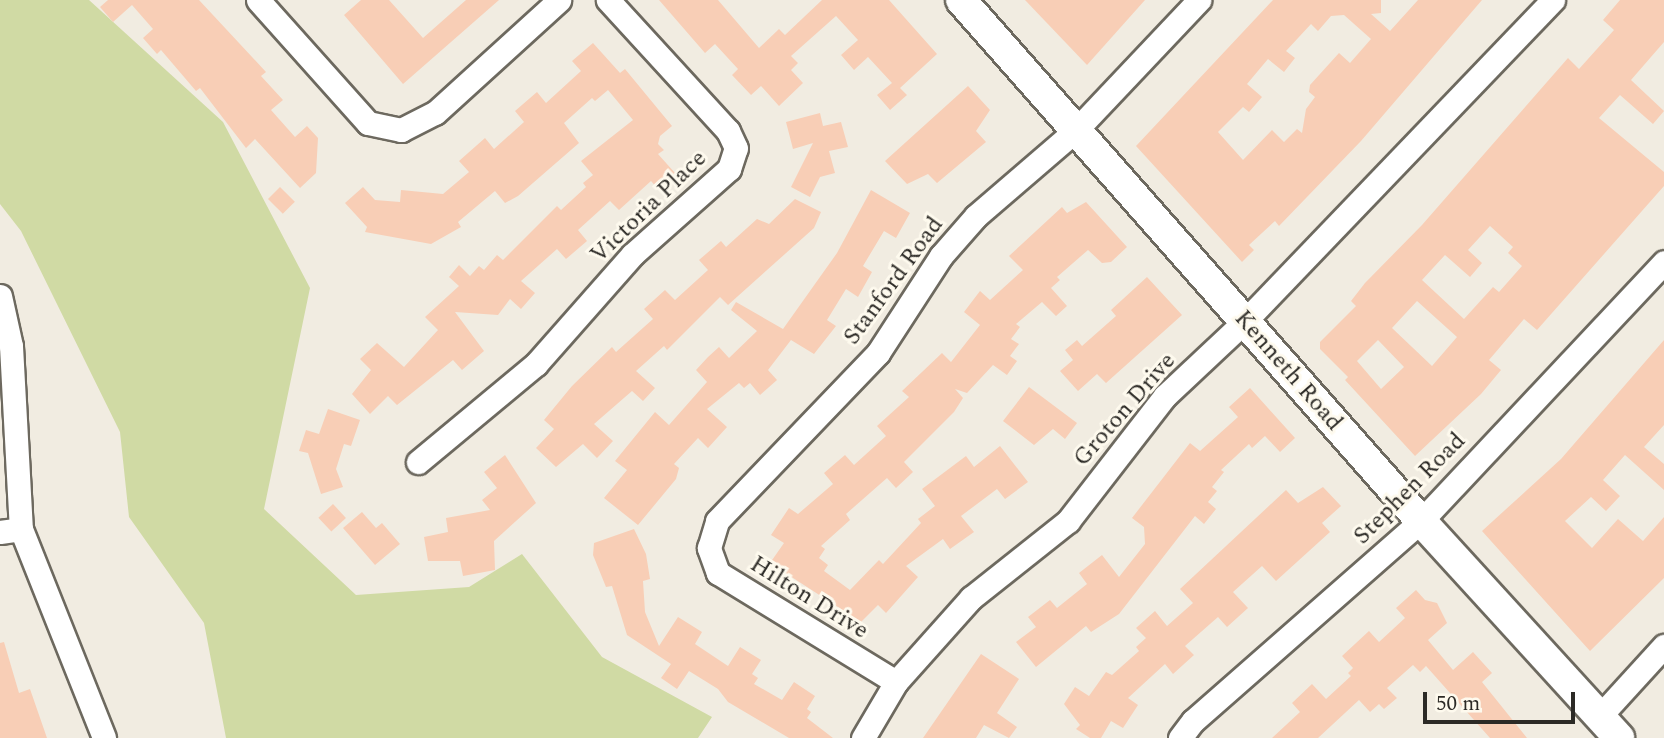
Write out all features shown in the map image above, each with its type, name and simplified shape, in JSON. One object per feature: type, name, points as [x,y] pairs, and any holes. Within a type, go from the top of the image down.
[{"type":"street","points":[[258,0],[368,123],[401,130],[435,113],[559,0]]},
{"type":"street","name":"Victoria Place","points":[[418,462],[536,364],[632,255],[729,169],[736,148],[728,131],[608,0]]},
{"type":"street","name":"Kenneth Road","points":[[961,0],[1420,521],[1610,727]]},
{"type":"street","name":"Stanford Road","points":[[709,548],[717,521],[878,353],[941,256],[976,216],[1077,129],[1199,0]]},
{"type":"street","name":"Groton Drive","points":[[863,738],[896,682],[971,598],[1068,521],[1165,396],[1245,321],[1553,0]]},
{"type":"street","name":"Stephen Road","points":[[1180,738],[1193,721],[1420,521],[1664,262]]},
{"type":"street","points":[[0,296],[11,346],[10,531],[104,738]]},
{"type":"street","name":"Hilton Drive","points":[[709,548],[718,573],[896,682]]},
{"type":"street","points":[[1610,727],[1664,646]]},
{"type":"green space","points":[[0,0],[89,0],[223,122],[310,288],[264,509],[356,595],[469,587],[522,554],[602,657],[712,717],[698,738],[226,738],[204,623],[129,517],[120,432],[21,231],[0,204]]},
{"type":"building","points":[[108,0],[199,0],[266,72],[261,76],[283,100],[271,110],[295,137],[307,126],[318,138],[316,173],[300,188],[255,139],[246,148],[200,88],[196,91],[161,50],[157,54],[143,38],[153,29],[132,5],[113,22],[100,7]]},
{"type":"building","points":[[361,0],[389,0],[423,38],[466,0],[499,0],[403,84],[344,15]]},
{"type":"building","points":[[659,0],[718,0],[759,48],[779,29],[785,35],[822,0],[889,0],[937,54],[900,88],[907,95],[890,110],[877,95],[892,83],[868,57],[854,70],[841,55],[858,40],[836,16],[791,56],[798,63],[791,70],[803,83],[779,106],[761,86],[751,95],[732,75],[738,69],[715,44],[705,53]]},
{"type":"building","points":[[1025,0],[1145,0],[1087,65]]},
{"type":"building","points":[[1273,0],[1381,0],[1381,13],[1371,14],[1390,31],[1418,0],[1482,0],[1361,141],[1279,226],[1275,221],[1249,245],[1254,250],[1242,262],[1136,146]],"holes":[[[1344,15],[1371,39],[1350,63],[1339,53],[1310,85],[1309,92],[1315,97],[1306,109],[1302,133],[1297,129],[1284,142],[1272,130],[1243,160],[1218,132],[1243,107],[1249,112],[1262,97],[1247,84],[1268,59],[1284,72],[1295,58],[1286,51],[1311,24],[1318,31],[1331,16]]]},
{"type":"building","points":[[1620,0],[1664,0],[1664,42],[1631,80],[1664,111],[1653,124],[1620,95],[1599,118],[1664,172],[1664,186],[1537,330],[1524,319],[1489,360],[1501,370],[1481,394],[1415,456],[1345,380],[1348,377],[1320,349],[1320,342],[1356,306],[1351,301],[1365,283],[1422,225],[1568,58],[1579,69],[1614,30],[1603,20]],"holes":[[[1490,226],[1513,247],[1508,253],[1522,266],[1499,292],[1493,287],[1464,319],[1422,280],[1445,255],[1470,277],[1482,263],[1468,250]],[[1417,301],[1457,337],[1432,366],[1392,328]],[[1378,340],[1404,367],[1381,389],[1357,361]]]},
{"type":"building","points":[[593,43],[620,73],[625,69],[672,126],[660,136],[658,144],[664,150],[658,154],[675,173],[658,189],[651,181],[619,210],[610,201],[578,230],[587,241],[566,259],[557,249],[521,281],[535,293],[521,309],[510,299],[498,315],[455,312],[484,351],[462,370],[453,360],[397,405],[388,396],[370,414],[352,394],[371,370],[360,359],[377,343],[404,367],[438,330],[425,317],[459,286],[449,277],[459,265],[470,276],[479,266],[484,270],[497,255],[503,260],[557,206],[561,210],[586,187],[583,183],[593,175],[581,161],[633,120],[608,90],[595,101],[592,98],[564,123],[579,143],[518,196],[505,203],[495,191],[458,222],[461,227],[431,244],[365,232],[367,227],[345,203],[363,187],[375,200],[400,202],[401,190],[443,194],[469,172],[459,161],[485,138],[494,149],[524,122],[515,111],[537,92],[546,103],[581,71],[572,61]]},
{"type":"building","points":[[968,86],[990,110],[976,131],[986,142],[937,183],[928,174],[907,184],[885,161]]},
{"type":"building","points":[[820,113],[823,126],[841,122],[848,147],[829,151],[835,173],[820,177],[810,197],[791,187],[813,143],[793,149],[786,122]]},
{"type":"building","points":[[280,187],[295,202],[283,214],[268,199]]},
{"type":"building","points":[[871,190],[910,213],[896,238],[884,231],[863,266],[872,272],[858,297],[846,289],[827,320],[836,326],[814,354],[791,340],[768,370],[777,380],[760,395],[750,383],[744,388],[739,383],[707,409],[727,427],[708,448],[698,438],[674,464],[679,468],[676,479],[638,525],[604,498],[627,470],[615,461],[655,412],[669,425],[707,382],[696,370],[708,357],[719,347],[729,358],[757,331],[731,310],[736,302],[783,329],[837,253]]},
{"type":"building","points":[[795,199],[821,212],[814,228],[728,305],[720,297],[667,350],[664,346],[636,371],[655,388],[643,401],[632,391],[594,424],[613,441],[597,458],[583,444],[556,467],[536,448],[554,429],[544,420],[572,386],[612,347],[616,352],[653,319],[644,309],[665,290],[675,300],[708,270],[699,260],[721,241],[726,247],[757,219],[769,224]]},
{"type":"building","points":[[1086,202],[1127,247],[1111,262],[1102,263],[1088,250],[1057,277],[1060,280],[1051,288],[1067,306],[1056,316],[1042,302],[1016,324],[1020,327],[1011,339],[1019,344],[1010,356],[1017,361],[1007,375],[993,365],[967,393],[955,389],[963,398],[954,412],[904,462],[913,472],[896,488],[887,478],[846,514],[850,520],[821,546],[825,549],[819,558],[828,565],[824,571],[850,590],[879,560],[883,564],[921,523],[918,519],[935,506],[922,489],[966,456],[974,467],[1000,446],[1028,482],[1005,499],[997,489],[961,516],[974,532],[950,549],[943,539],[906,566],[918,577],[886,613],[878,605],[861,622],[770,563],[784,543],[771,535],[789,508],[798,514],[833,484],[824,473],[845,455],[854,465],[886,436],[877,426],[909,397],[902,391],[942,353],[951,362],[980,325],[964,312],[980,291],[990,300],[1023,270],[1009,256],[1062,207],[1067,213]]},
{"type":"building","points":[[1147,277],[1182,315],[1106,383],[1097,374],[1078,391],[1060,371],[1073,360],[1065,350],[1077,340],[1082,346],[1116,316],[1111,310]]},
{"type":"building","points":[[1664,340],[1664,425],[1644,447],[1664,464],[1664,490],[1625,455],[1603,480],[1620,496],[1606,511],[1591,497],[1565,521],[1592,548],[1618,519],[1643,541],[1664,517],[1664,578],[1590,651],[1482,531],[1561,459]]},
{"type":"building","points":[[1029,387],[1077,423],[1065,439],[1053,429],[1034,445],[1003,421]]},
{"type":"building","points":[[1250,388],[1295,438],[1280,452],[1265,436],[1252,448],[1249,444],[1221,470],[1224,472],[1212,487],[1217,491],[1208,502],[1216,509],[1204,524],[1195,516],[1119,614],[1091,632],[1086,626],[1036,667],[1016,642],[1036,627],[1028,617],[1050,600],[1057,608],[1087,584],[1079,573],[1102,555],[1119,577],[1145,544],[1144,527],[1132,518],[1190,443],[1200,451],[1238,417],[1229,407]]},
{"type":"building","points":[[328,409],[360,420],[351,446],[344,444],[336,469],[343,487],[321,494],[308,453],[299,451],[306,430],[319,434]]},
{"type":"building","points":[[505,455],[536,503],[494,541],[495,570],[463,576],[460,561],[428,561],[424,537],[448,532],[446,518],[490,510],[482,500],[497,488],[484,472]]},
{"type":"building","points":[[1323,487],[1341,506],[1322,523],[1330,532],[1276,581],[1262,566],[1233,592],[1248,608],[1227,627],[1218,617],[1185,646],[1194,655],[1173,674],[1165,664],[1128,698],[1138,705],[1123,728],[1111,721],[1101,738],[1090,738],[1076,729],[1080,725],[1064,704],[1075,687],[1089,696],[1106,672],[1112,675],[1139,651],[1136,647],[1146,638],[1136,628],[1155,611],[1167,626],[1193,603],[1180,589],[1286,490],[1298,503]]},
{"type":"building","points":[[333,504],[346,518],[331,532],[318,518]]},
{"type":"building","points":[[362,512],[376,528],[382,523],[400,544],[375,565],[343,528]]},
{"type":"building","points":[[634,529],[646,554],[650,579],[643,581],[645,612],[659,646],[678,617],[702,632],[695,644],[728,666],[740,647],[761,660],[752,674],[758,678],[754,684],[782,700],[794,682],[815,696],[807,709],[811,712],[807,718],[833,738],[789,738],[728,702],[718,689],[689,671],[677,689],[661,678],[671,664],[627,635],[612,586],[606,587],[593,555],[594,543]]},
{"type":"building","points":[[1416,590],[1425,600],[1437,603],[1447,623],[1428,640],[1453,670],[1473,652],[1492,673],[1482,682],[1527,738],[1490,738],[1426,666],[1420,672],[1413,665],[1387,688],[1397,698],[1384,709],[1379,704],[1370,712],[1359,700],[1318,738],[1272,738],[1300,712],[1292,703],[1312,684],[1326,699],[1351,676],[1348,673],[1353,668],[1342,656],[1369,631],[1379,642],[1405,618],[1396,608]]},
{"type":"building","points":[[4,642],[19,693],[30,689],[47,738],[0,738],[0,643]]},
{"type":"building","points":[[981,654],[1019,679],[997,713],[1017,727],[1009,738],[984,725],[976,738],[923,738]]}]
